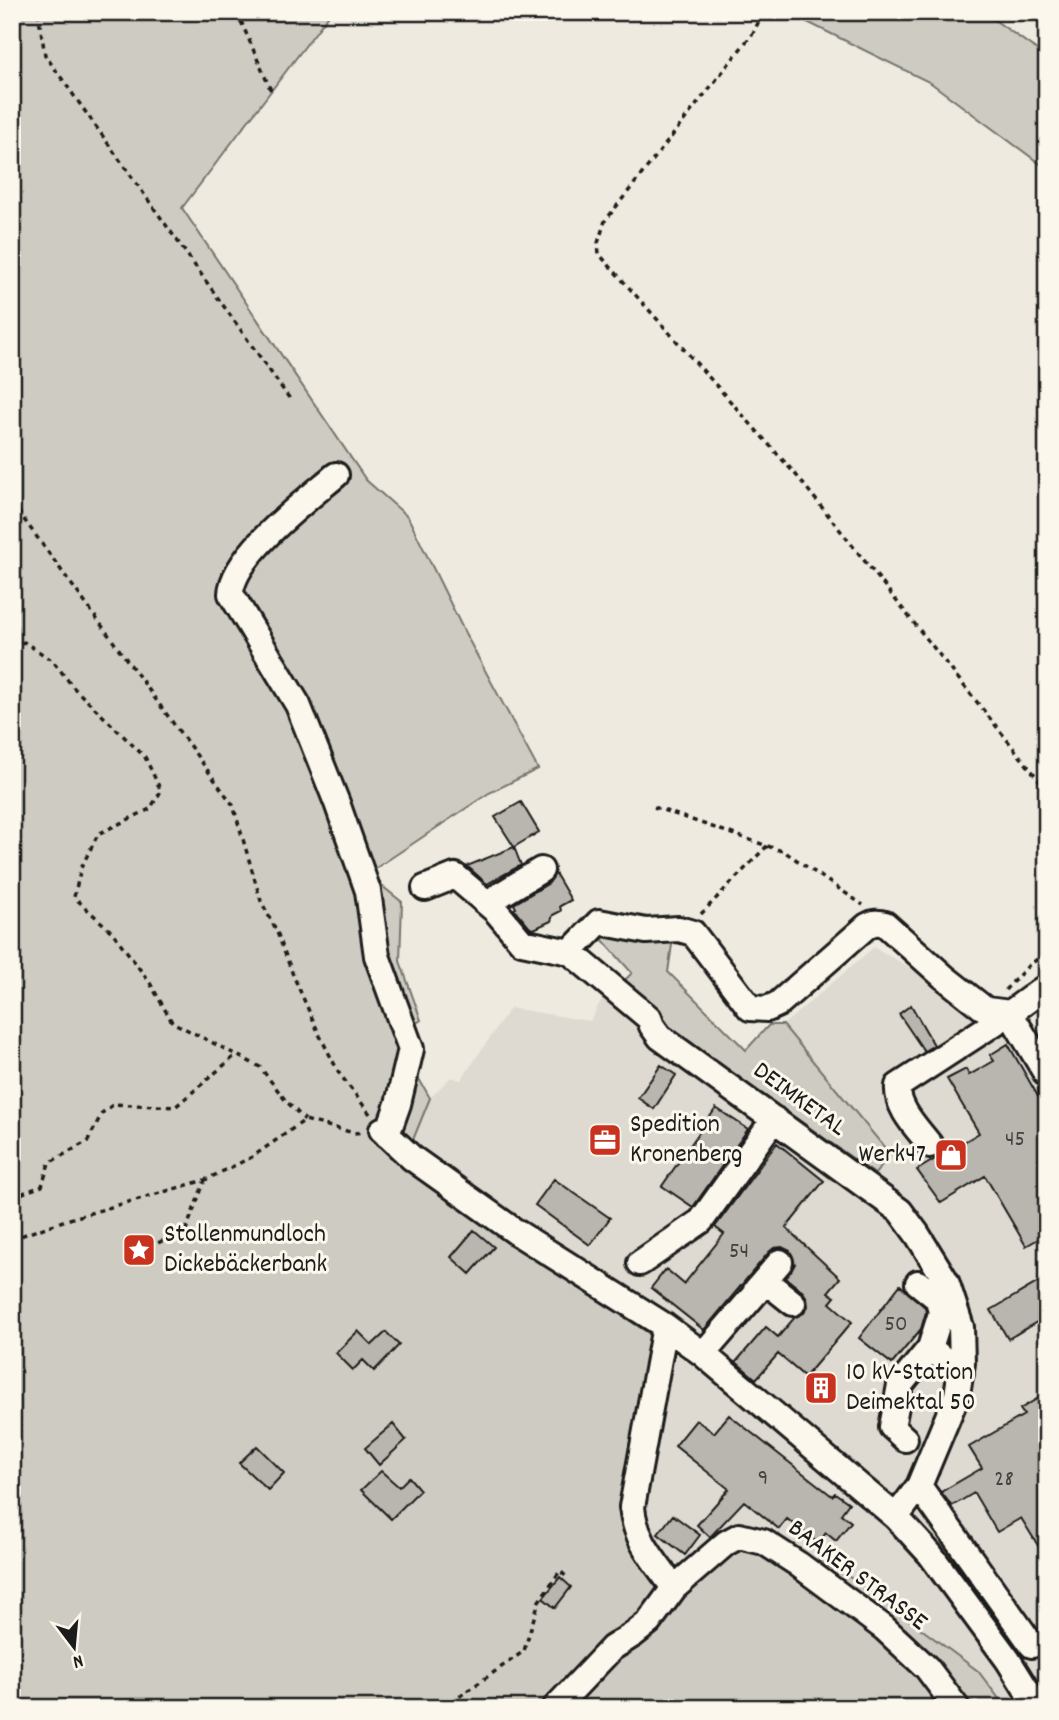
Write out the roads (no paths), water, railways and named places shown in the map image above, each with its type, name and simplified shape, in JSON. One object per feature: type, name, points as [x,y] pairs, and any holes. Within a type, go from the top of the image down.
[{"type":"street","points":[[336,475],[271,530],[232,579],[231,594],[298,705],[368,891],[379,965],[410,1040],[411,1049],[398,1104],[385,1133],[412,1158],[516,1232],[665,1326],[703,1354],[896,1517],[930,1554],[1008,1660],[1038,1708]]},
{"type":"street","points":[[487,904],[541,870]]},
{"type":"street","points":[[425,888],[455,876],[496,911],[522,942],[570,951],[599,922],[646,931],[685,930],[693,933],[750,1008],[758,1010],[778,1004],[867,926],[874,922],[885,924],[982,1007],[1010,1013]]},
{"type":"street","name":"DEIMKETAL","points":[[570,951],[649,1018],[660,1037],[900,1211],[946,1281],[961,1327],[961,1373],[957,1395],[919,1486],[896,1517]]},
{"type":"street","points":[[930,1145],[903,1107],[897,1091],[898,1086],[1047,986]]},
{"type":"street","points":[[1010,1013],[1047,1075]]},
{"type":"street","points":[[640,1263],[701,1221],[774,1119]]},
{"type":"street","points":[[703,1354],[780,1262]]},
{"type":"street","points":[[905,1439],[892,1427],[900,1385],[930,1348],[941,1313],[938,1298],[918,1283]]},
{"type":"street","points":[[756,1290],[765,1286],[773,1287],[793,1303]]},
{"type":"street","points":[[665,1326],[632,1507],[633,1525],[638,1537],[674,1588]]},
{"type":"street","points":[[930,1348],[961,1373]]},
{"type":"street","points":[[919,1486],[1039,1641],[1008,1660]]},
{"type":"street","name":"BAAKER STRASSE","points":[[555,1708],[612,1648],[649,1622],[674,1588],[739,1536],[764,1542],[884,1628],[928,1668],[957,1708]]},
{"type":"place","name":"Spedition Kronenberg","points":[[605,1140]]},
{"type":"place","name":"Werk47","points":[[951,1155]]},
{"type":"place","name":"Stollenmundloch Dickebäckerbank","points":[[139,1250]]},
{"type":"place","name":"10 kV-Station Deimektal 50","points":[[821,1388]]}]
